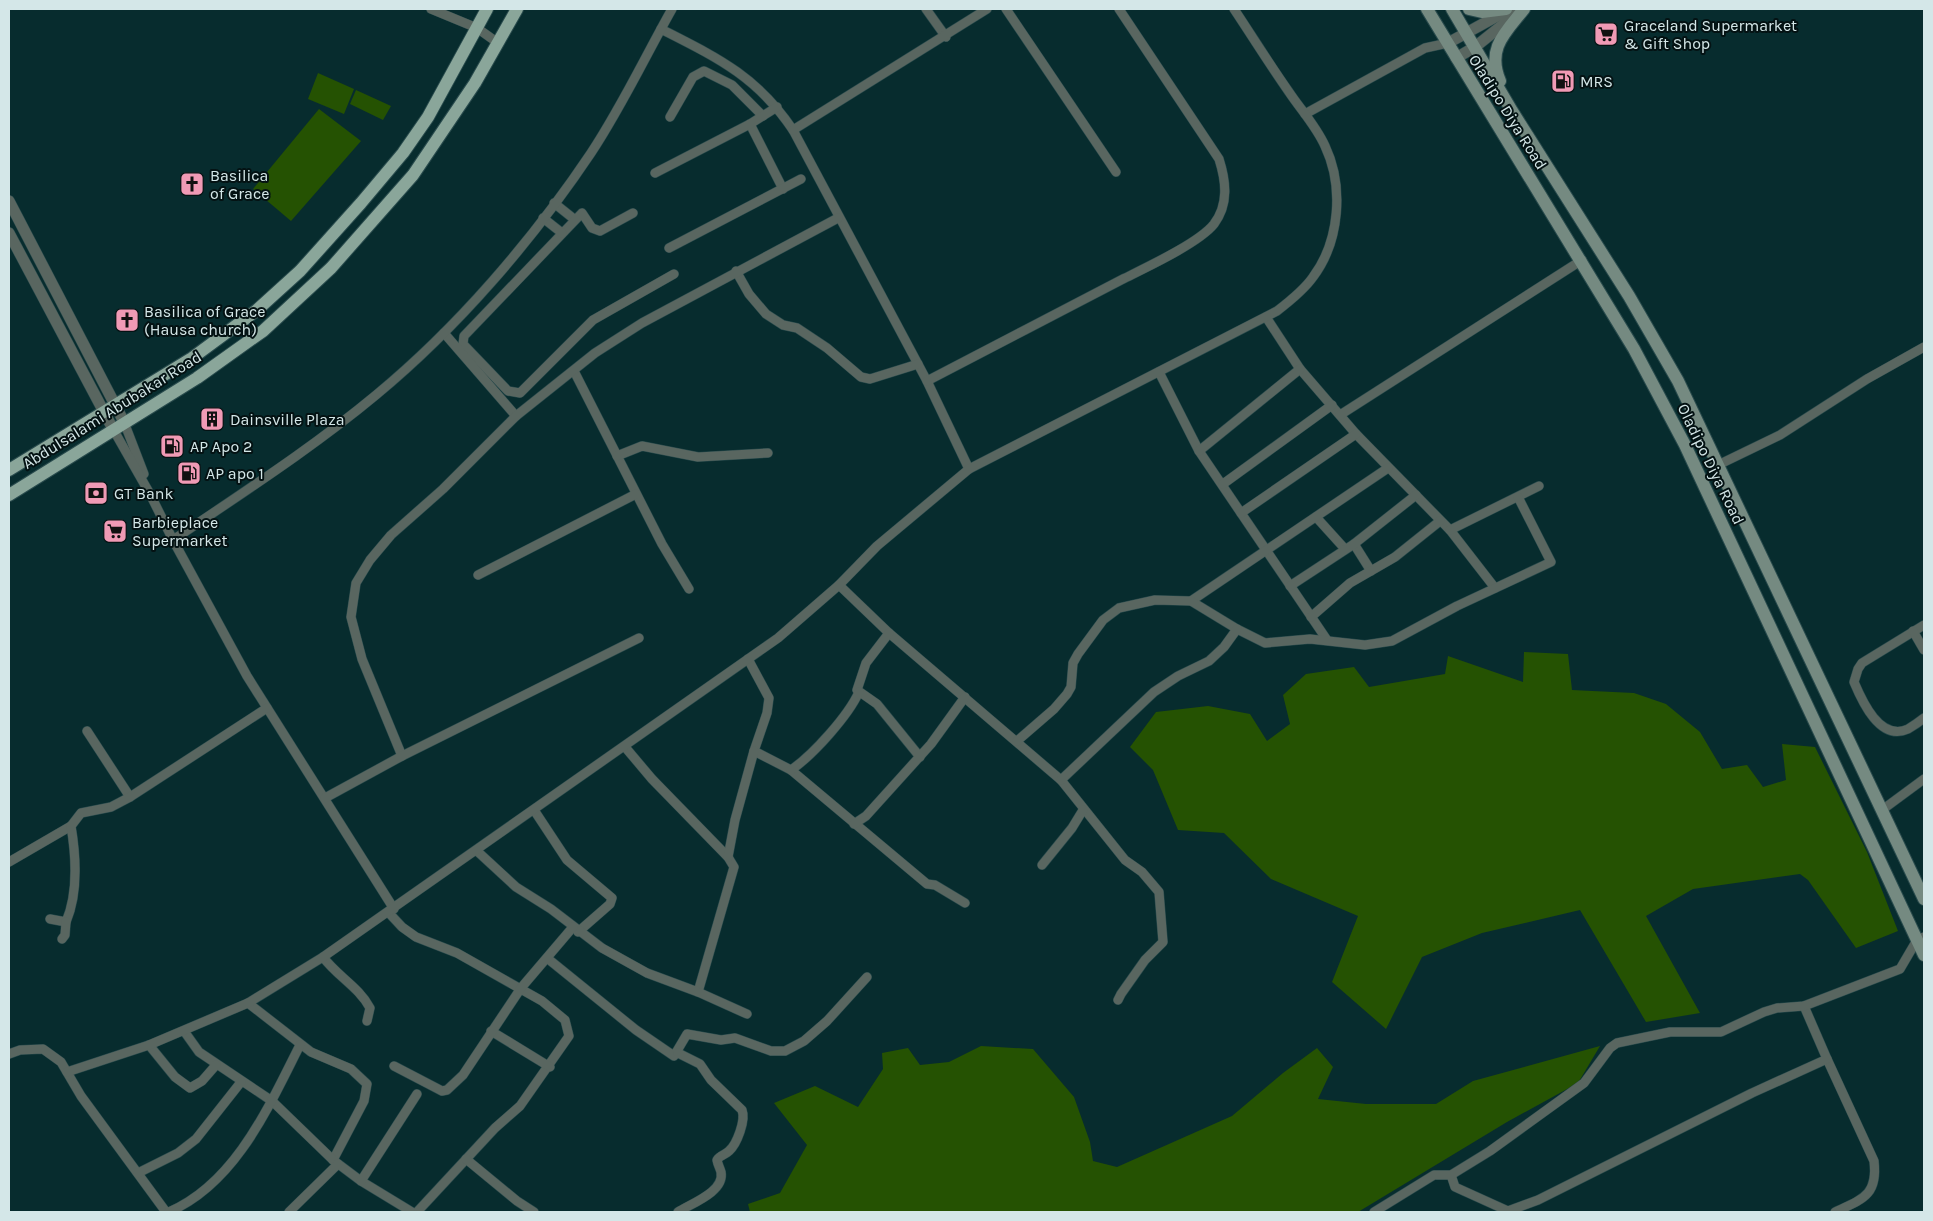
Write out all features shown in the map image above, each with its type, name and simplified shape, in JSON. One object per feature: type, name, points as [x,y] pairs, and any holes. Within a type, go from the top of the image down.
[{"type":"main road","name":"Abdulsalami Abubakar Road","points":[[9,470],[192,358],[258,310],[300,271],[362,204],[403,153],[428,116],[487,9]]},
{"type":"main road","name":"Abdulsalami Abubakar Road","points":[[9,495],[112,429],[182,389],[264,331],[331,268],[413,175],[448,126],[517,9]]},
{"type":"main road","name":"Oladipo Diya Road","points":[[1427,9],[1582,260],[1638,356],[1685,445],[1921,939],[1924,955]]},
{"type":"main road","name":"Oladipo Diya Road","points":[[1452,9],[1512,111],[1654,338],[1678,381],[1924,899]]},
{"type":"main road","points":[[1469,9],[1489,12],[1506,9]]},
{"type":"main road","points":[[1512,111],[1497,75],[1496,59],[1502,35],[1524,9]]},
{"type":"street","points":[[431,9],[477,28],[498,43]]},
{"type":"street","points":[[172,540],[294,459],[376,395],[444,333],[480,295],[543,218],[591,153],[672,9]]},
{"type":"street","points":[[926,9],[946,36]]},
{"type":"street","points":[[793,130],[946,36],[986,9]]},
{"type":"street","points":[[1006,9],[1116,172]]},
{"type":"street","points":[[927,380],[1163,259],[1208,230],[1219,216],[1225,192],[1224,178],[1219,159],[1119,9]]},
{"type":"street","points":[[67,1072],[149,1045],[248,1003],[323,957],[477,851],[748,659],[807,614],[877,546],[969,469],[1277,311],[1309,283],[1321,264],[1333,234],[1337,195],[1332,161],[1306,114],[1289,93],[1234,9]]},
{"type":"street","points":[[1306,114],[1425,48],[1448,43],[1468,34],[1511,9]]},
{"type":"street","points":[[1456,58],[1475,47],[1524,9]]},
{"type":"street","points":[[660,29],[725,62],[748,80],[777,108],[793,130],[838,218],[927,380],[969,469]]},
{"type":"street","points":[[670,117],[693,77],[704,71],[732,85],[763,116]]},
{"type":"street","points":[[655,173],[777,108]]},
{"type":"street","points":[[750,124],[783,189]]},
{"type":"street","points":[[669,248],[801,179]]},
{"type":"street","points":[[9,201],[124,422],[150,494]]},
{"type":"street","points":[[554,203],[574,220]]},
{"type":"street","points":[[633,212],[600,231],[592,228],[582,213],[462,340],[463,344],[508,391],[515,394],[520,393],[593,320],[674,274]]},
{"type":"street","points":[[543,218],[562,233]]},
{"type":"street","points":[[402,756],[362,659],[351,617],[356,583],[370,560],[392,535],[443,489],[516,416],[595,353],[642,323],[838,218]]},
{"type":"street","points":[[9,233],[112,429],[150,494],[172,540],[267,708],[325,798],[402,927],[416,936],[457,953],[521,988],[554,1010],[568,1028],[569,1036],[550,1067],[520,1106],[495,1128],[417,1212]]},
{"type":"street","points":[[1340,415],[1582,260]]},
{"type":"street","points":[[736,271],[749,294],[766,314],[783,325],[797,328],[827,348],[861,377],[870,379],[918,364]]},
{"type":"street","points":[[1266,317],[1300,369],[1356,434],[1450,530],[1495,588]]},
{"type":"street","points":[[444,333],[516,416]]},
{"type":"street","points":[[1718,465],[1780,435],[1867,379],[1924,347]]},
{"type":"street","points":[[1199,452],[1300,369]]},
{"type":"street","points":[[574,371],[662,544],[689,589]]},
{"type":"street","points":[[1159,372],[1199,452],[1223,484],[1326,640]]},
{"type":"street","points":[[1223,484],[1332,405]]},
{"type":"street","points":[[1241,512],[1356,434]]},
{"type":"street","points":[[617,456],[642,446],[698,457],[768,454]]},
{"type":"street","points":[[1191,601],[1388,468]]},
{"type":"street","points":[[1450,530],[1539,486]]},
{"type":"street","points":[[478,575],[636,494]]},
{"type":"street","points":[[1290,586],[1354,544],[1416,496]]},
{"type":"street","points":[[1017,741],[1054,709],[1067,694],[1071,687],[1076,658],[1103,620],[1119,608],[1155,600],[1191,601],[1237,629],[1265,643],[1310,639],[1365,645],[1392,640],[1551,562],[1518,497]]},
{"type":"street","points":[[1316,517],[1345,549]]},
{"type":"street","points":[[1311,617],[1350,583],[1395,557],[1440,521]]},
{"type":"street","points":[[1354,544],[1371,571]]},
{"type":"street","points":[[839,585],[889,633],[1061,780],[1083,810],[1125,860],[1142,872],[1161,894],[1163,942],[1145,960],[1118,1000]]},
{"type":"street","points":[[1924,625],[1862,663],[1854,682],[1873,718],[1888,729],[1906,730],[1924,718]]},
{"type":"street","points":[[1061,780],[1154,692],[1178,676],[1209,661],[1237,629]]},
{"type":"street","points":[[1913,631],[1924,650]]},
{"type":"street","points":[[889,633],[864,667],[857,686],[859,692],[877,704],[920,757]]},
{"type":"street","points":[[325,798],[402,756],[639,638]]},
{"type":"street","points":[[728,857],[735,820],[767,713],[769,698],[748,659]]},
{"type":"street","points":[[791,770],[808,756],[842,719],[859,692]]},
{"type":"street","points":[[854,824],[866,816],[920,757],[966,697]]},
{"type":"street","points":[[9,862],[72,826],[81,813],[111,807],[130,797],[267,708]]},
{"type":"street","points":[[86,731],[130,797]]},
{"type":"street","points":[[625,747],[652,779],[728,857],[734,869],[698,992]]},
{"type":"street","points":[[754,752],[791,770],[854,824],[883,845],[927,884],[935,884],[965,903]]},
{"type":"street","points":[[1882,810],[1924,779]]},
{"type":"street","points":[[394,1066],[442,1090],[447,1090],[463,1075],[490,1031],[521,988],[575,929],[610,904],[612,898],[567,860],[534,810]]},
{"type":"street","points":[[1042,865],[1072,828],[1083,810]]},
{"type":"street","points":[[62,939],[65,935],[66,922],[74,891],[72,826]]},
{"type":"street","points":[[477,851],[501,875],[551,909],[575,929],[647,973],[698,992],[747,1014]]},
{"type":"street","points":[[50,918],[66,922]]},
{"type":"street","points":[[1374,1212],[1434,1175],[1451,1175],[1490,1151],[1584,1083],[1610,1048],[1617,1043],[1670,1032],[1721,1032],[1770,1010],[1804,1006],[1900,969],[1921,939]]},
{"type":"street","points":[[323,957],[332,970],[364,997],[370,1008],[367,1021]]},
{"type":"street","points":[[548,958],[658,1047],[672,1056],[678,1052],[686,1036],[690,1034],[721,1040],[736,1038],[771,1051],[785,1051],[804,1041],[827,1021],[867,977]]},
{"type":"street","points":[[248,1003],[300,1044],[318,1056],[351,1069],[367,1084],[364,1101],[336,1162],[288,1212]]},
{"type":"street","points":[[1804,1006],[1874,1161],[1876,1173],[1874,1184],[1869,1193],[1861,1200],[1835,1212]]},
{"type":"street","points":[[184,1031],[199,1052],[241,1082],[272,1101],[336,1162],[361,1181],[412,1212]]},
{"type":"street","points":[[490,1031],[550,1067]]},
{"type":"street","points":[[9,1054],[20,1050],[43,1050],[55,1056],[81,1096],[168,1212],[207,1190],[246,1141],[272,1101],[300,1044]]},
{"type":"street","points":[[149,1045],[175,1077],[190,1088],[202,1081],[216,1065]]},
{"type":"street","points":[[678,1052],[700,1064],[706,1074],[744,1114],[730,1150],[717,1160],[721,1172],[717,1185],[699,1202],[678,1212]]},
{"type":"street","points":[[1451,1175],[1454,1187],[1507,1212],[1538,1200],[1827,1059]]},
{"type":"street","points":[[138,1173],[178,1153],[196,1139],[241,1082]]},
{"type":"street","points":[[361,1181],[417,1094]]},
{"type":"street","points":[[466,1158],[517,1201],[534,1212]]},
{"type":"green space","points":[[318,73],[354,89],[344,114],[308,99]]},
{"type":"green space","points":[[356,90],[391,106],[383,120],[350,104]]},
{"type":"green space","points":[[319,109],[361,141],[291,221],[253,189]]},
{"type":"green space","points":[[1524,652],[1568,654],[1572,690],[1634,693],[1666,704],[1700,732],[1722,769],[1747,765],[1763,787],[1786,780],[1782,744],[1815,747],[1867,852],[1898,931],[1856,948],[1808,880],[1800,874],[1693,889],[1646,916],[1700,1013],[1646,1022],[1580,910],[1482,933],[1422,957],[1386,1029],[1332,982],[1358,916],[1271,879],[1224,833],[1178,830],[1153,770],[1130,747],[1156,712],[1208,706],[1250,714],[1267,741],[1290,724],[1283,695],[1306,674],[1354,667],[1369,687],[1445,674],[1448,656],[1523,682]]},
{"type":"green space","points":[[981,1046],[1033,1049],[1074,1097],[1090,1142],[1093,1161],[1117,1167],[1232,1116],[1283,1073],[1317,1048],[1333,1067],[1318,1099],[1366,1104],[1436,1104],[1473,1081],[1600,1046],[1578,1083],[1507,1122],[1358,1212],[750,1212],[748,1204],[780,1193],[807,1145],[774,1103],[815,1086],[858,1107],[883,1069],[882,1053],[908,1048],[920,1065],[949,1062]]},
{"type":"place","name":"Graceland Supermarket & Gift Shop","points":[[1606,34]]},
{"type":"place","name":"MRS","points":[[1563,81]]},
{"type":"place","name":"Basilica of Grace","points":[[192,184]]},
{"type":"place","name":"Basilica of Grace (Hausa church)","points":[[127,320]]},
{"type":"place","name":"Dainsville Plaza","points":[[212,419]]},
{"type":"place","name":"AP Apo 2","points":[[172,446]]},
{"type":"place","name":"AP apo 1","points":[[189,473]]},
{"type":"place","name":"GT Bank","points":[[96,493]]},
{"type":"place","name":"Barbieplace Supermarket","points":[[115,531]]}]
